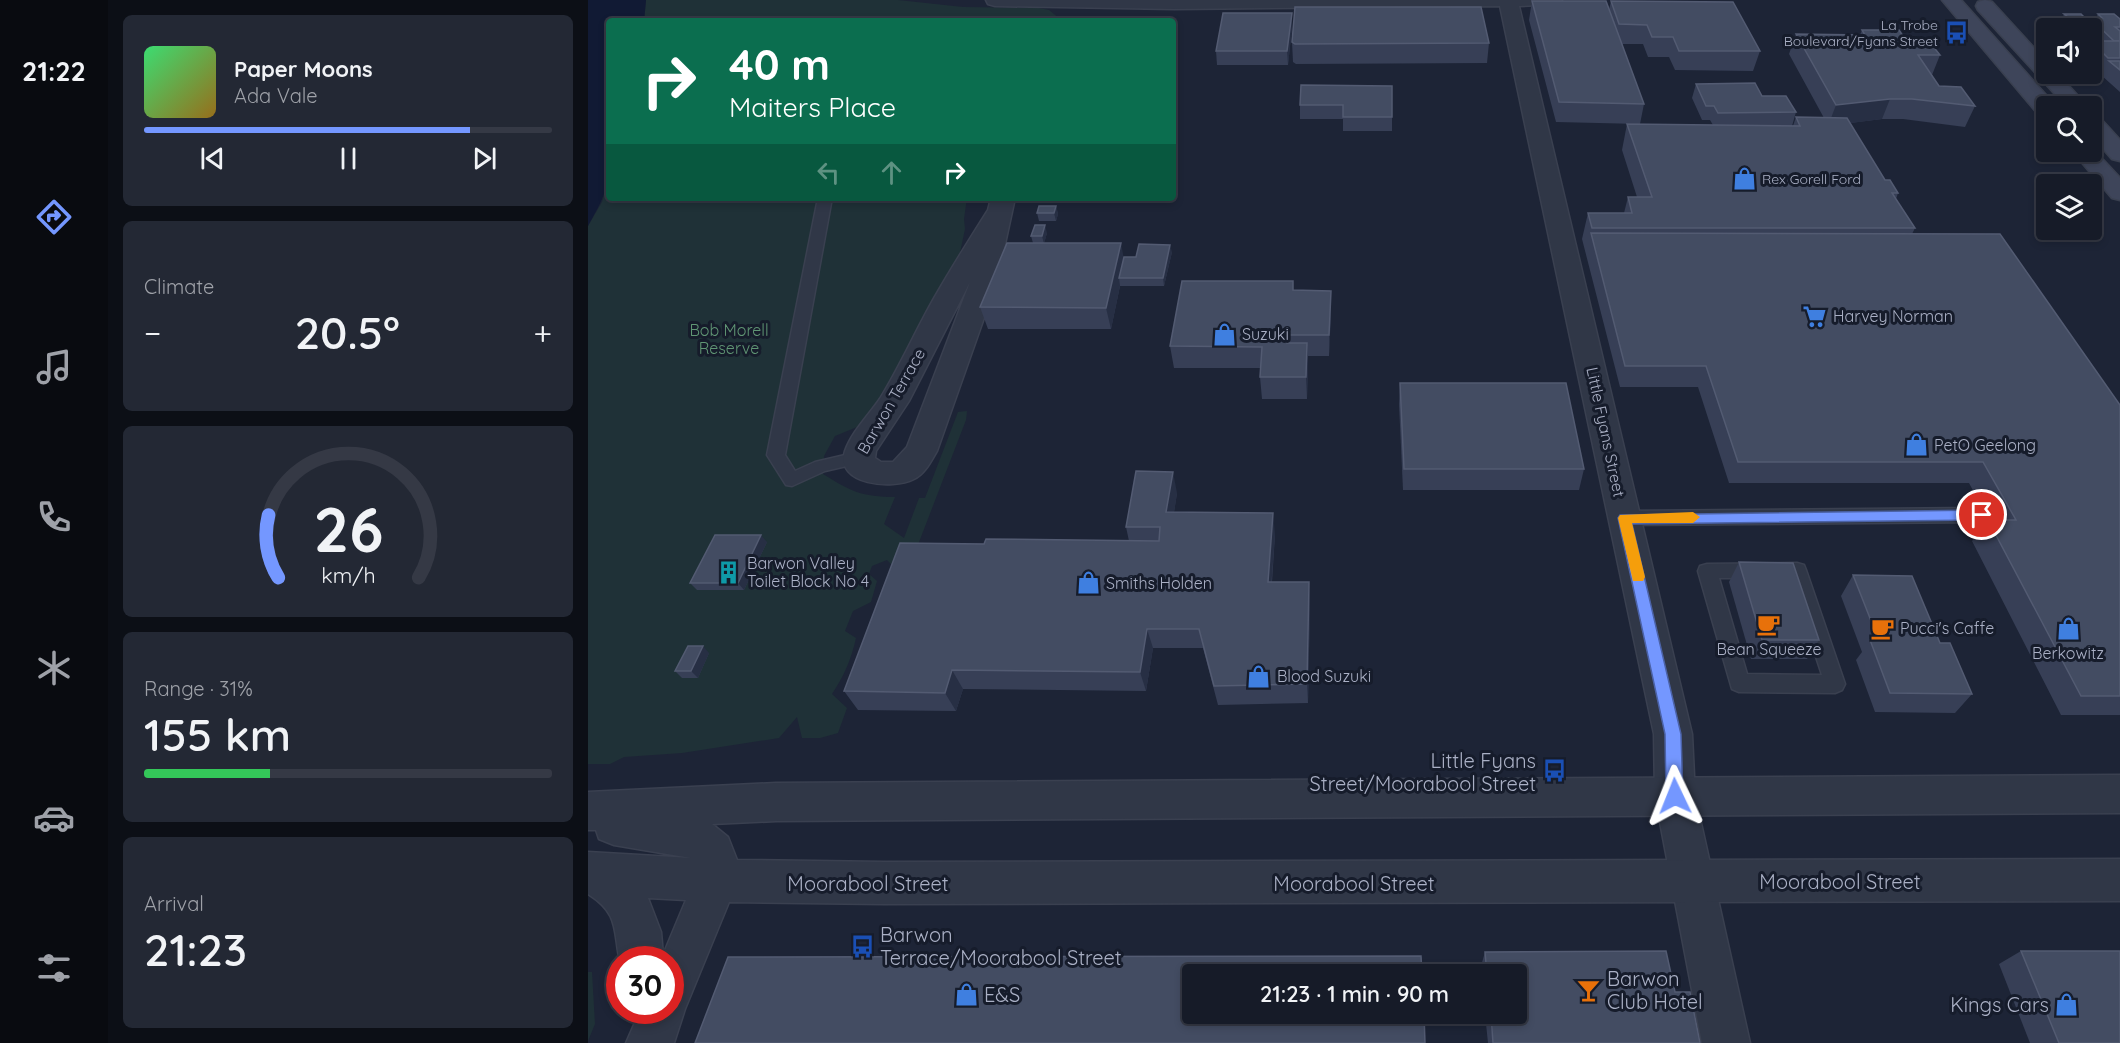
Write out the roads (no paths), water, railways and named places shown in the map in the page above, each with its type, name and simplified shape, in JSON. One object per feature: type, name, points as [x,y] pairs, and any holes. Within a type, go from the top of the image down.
[{"type":"main road","points":[[1951,0],[2036,98]]},
{"type":"main road","points":[[1980,0],[2036,62]]},
{"type":"main road","points":[[2056,84],[2068,96]]},
{"type":"main road","points":[[2102,134],[2120,154]]},
{"type":"main road","points":[[2093,162],[2120,193]]},
{"type":"street","points":[[995,0],[1553,0]]},
{"type":"street","name":"Little Fyans Street","points":[[1508,0],[1673,734],[1675,796],[1726,1043]]},
{"type":"street","points":[[1072,18],[1079,1]]},
{"type":"street","name":"Barwon Terrace","points":[[1001,205],[984,282],[921,451],[908,468],[893,474],[872,471],[862,465],[858,458],[861,450],[894,401],[947,299],[1001,205]]},
{"type":"street","points":[[588,811],[776,802],[2120,794]]},
{"type":"street","points":[[588,822],[681,833],[704,841],[714,854],[717,871],[715,881],[684,957]]},
{"type":"street","points":[[590,873],[613,885],[627,900],[636,924],[639,946]]},
{"type":"street","name":"Moorabool Street","points":[[590,873],[715,881],[884,884],[2120,880]]},
{"type":"street","points":[[641,1024],[641,1043]]},
{"type":"street","points":[[650,1043],[658,1024]]},
{"type":"lane","points":[[824,201],[776,455],[792,480],[820,466],[858,458]]},
{"type":"lane","points":[[1624,518],[1982,515]]},
{"type":"lane","points":[[1797,570],[1835,684],[1739,683],[1707,571],[1797,570]]},
{"type":"water","points":[[588,0],[646,0],[644,18],[606,18],[606,186],[588,226]]},
{"type":"place","name":"La Trobe Boulevard/Fyans Street","points":[[1956,33]]},
{"type":"place","name":"Rex Gorell Ford","points":[[1744,179]]},
{"type":"place","name":"Harvey Norman","points":[[1815,316]]},
{"type":"place","name":"Suzuki","points":[[1224,334]]},
{"type":"place","name":"PetO Geelong","points":[[1916,445]]},
{"type":"place","name":"Barwon Valley Toilet Block No 4","points":[[729,572]]},
{"type":"place","name":"Smiths Holden","points":[[1088,583]]},
{"type":"place","name":"Bean Squeeze","points":[[1769,624]]},
{"type":"place","name":"Pucci's Caffe","points":[[1882,628]]},
{"type":"place","name":"Berkowitz","points":[[2068,628]]},
{"type":"place","name":"Blood Suzuki","points":[[1259,676]]},
{"type":"place","name":"Little Fyans Street/Moorabool Street","points":[[1554,771]]},
{"type":"place","name":"Barwon Terrace/Moorabool Street","points":[[862,946]]},
{"type":"place","name":"Barwon Club Hotel","points":[[1589,990]]},
{"type":"place","name":"E&S","points":[[966,994]]},
{"type":"place","name":"Kings Cars","points":[[2067,1004]]},
{"type":"park label","name":"Bob Morell Reserve","points":[[729,339]]}]
